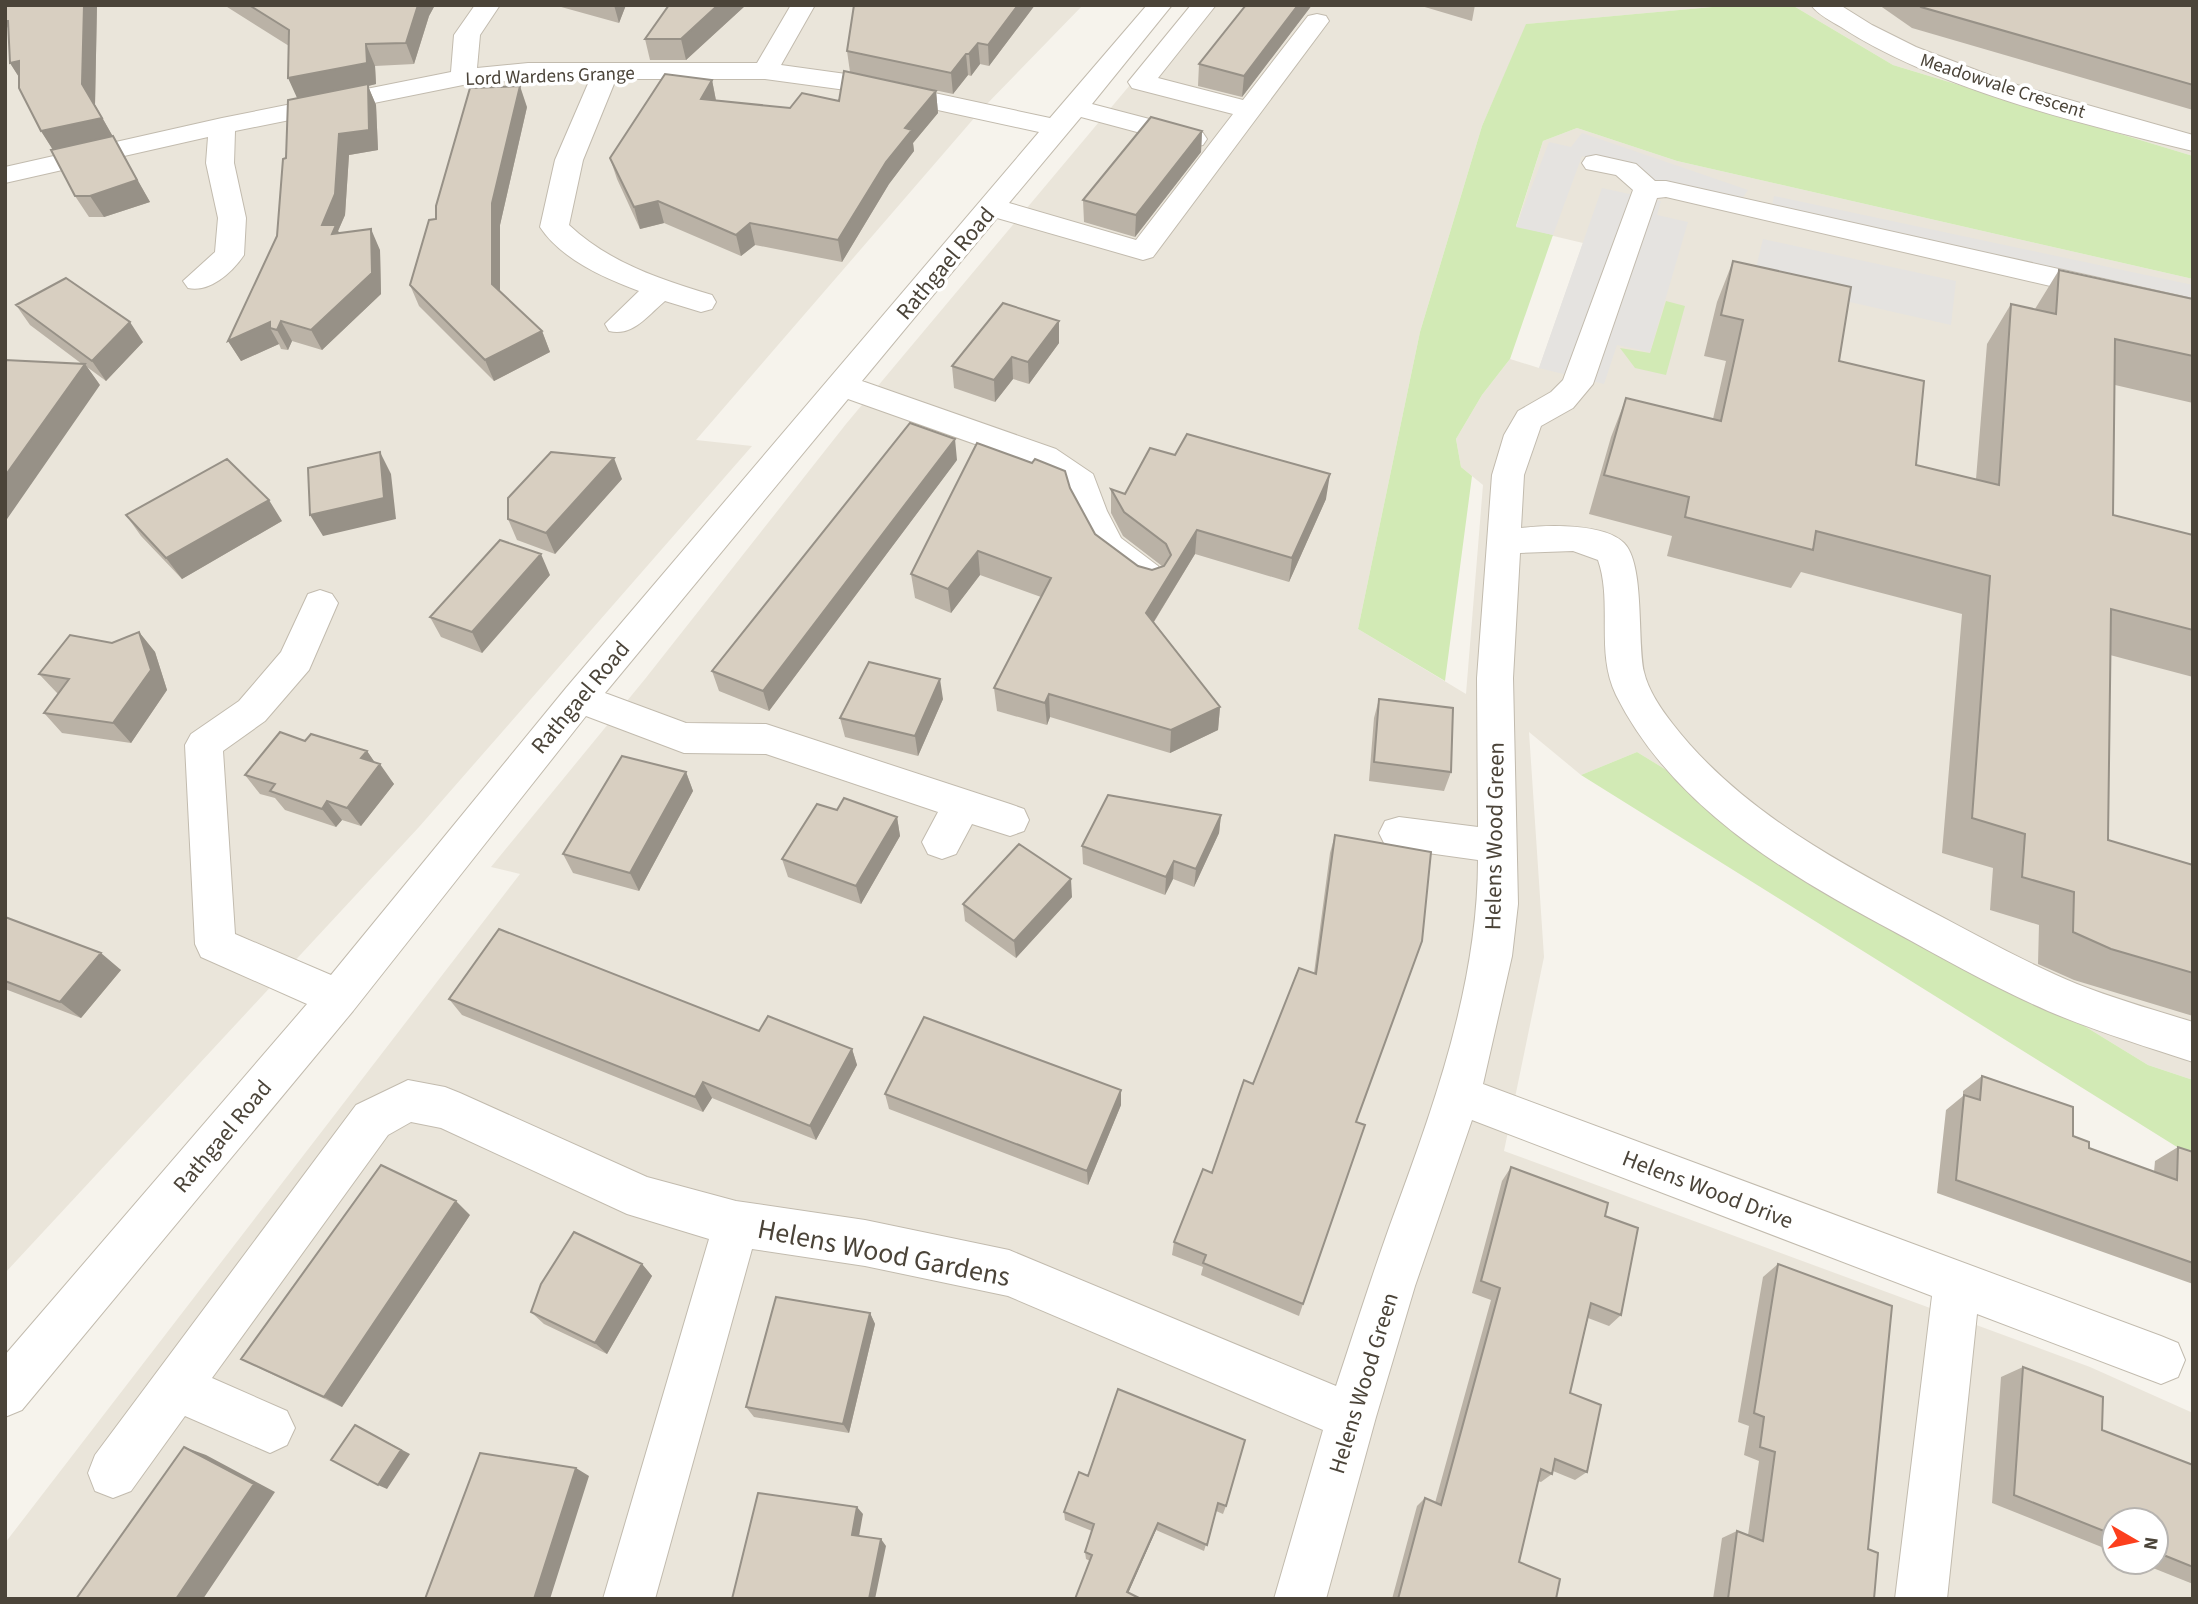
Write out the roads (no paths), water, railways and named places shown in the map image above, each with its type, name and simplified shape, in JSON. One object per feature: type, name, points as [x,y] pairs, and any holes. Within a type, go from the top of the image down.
[{"type":"street","points":[[463,77],[467,35],[488,5]]},
{"type":"street","points":[[765,71],[803,5]]},
{"type":"street","name":"Rathgael Road","points":[[5,1393],[338,998],[579,698],[1160,5]]},
{"type":"street","points":[[1205,5],[1141,82],[1250,110]]},
{"type":"street","name":"Meadowvale Crescent","points":[[1823,5],[1893,46],[1966,77],[2193,143]]},
{"type":"street","points":[[992,206],[1143,251],[1317,21]]},
{"type":"street","name":"Lord Wardens Grange","points":[[5,175],[222,126],[463,77],[528,71],[765,71],[1065,118],[1222,147]]},
{"type":"street","points":[[606,71],[569,160],[554,227],[571,246],[659,290],[701,302]]},
{"type":"street","points":[[198,281],[229,255],[232,218],[220,163],[222,126]]},
{"type":"street","points":[[1596,163],[1624,168],[1657,190],[2193,309]]},
{"type":"street","name":"Helens Wood Green","points":[[1300,1599],[1351,1417],[1392,1286],[1459,1095],[1492,956],[1498,904],[1495,678],[1507,475],[1520,435],[1529,419],[1562,400],[1577,384],[1657,190]]},
{"type":"street","points":[[620,324],[659,290]]},
{"type":"street","points":[[843,386],[1045,457],[1081,482],[1090,511],[1109,547],[1150,578]]},
{"type":"street","points":[[1503,542],[1569,538],[1595,543],[1612,552],[1618,571],[1621,643],[1631,690],[1644,712],[1693,775],[1761,833],[1877,903],[1990,963],[2082,1005],[2193,1042]]},
{"type":"street","points":[[320,603],[296,660],[252,710],[204,745],[215,944],[338,998]]},
{"type":"street","points":[[579,698],[684,738],[766,738],[1010,820]]},
{"type":"street","points":[[942,842],[962,806]]},
{"type":"street","points":[[1399,834],[1496,846]]},
{"type":"street","name":"Helens Wood Drive","points":[[1459,1095],[2161,1360]]},
{"type":"street","points":[[113,1474],[372,1120],[408,1101],[445,1108],[643,1198],[736,1224]]},
{"type":"street","name":"Helens Wood Gardens","points":[[629,1599],[736,1224],[865,1243],[1009,1273],[1351,1417]]},
{"type":"street","points":[[1921,1599],[1957,1283]]},
{"type":"street","points":[[176,1387],[270,1428]]}]
